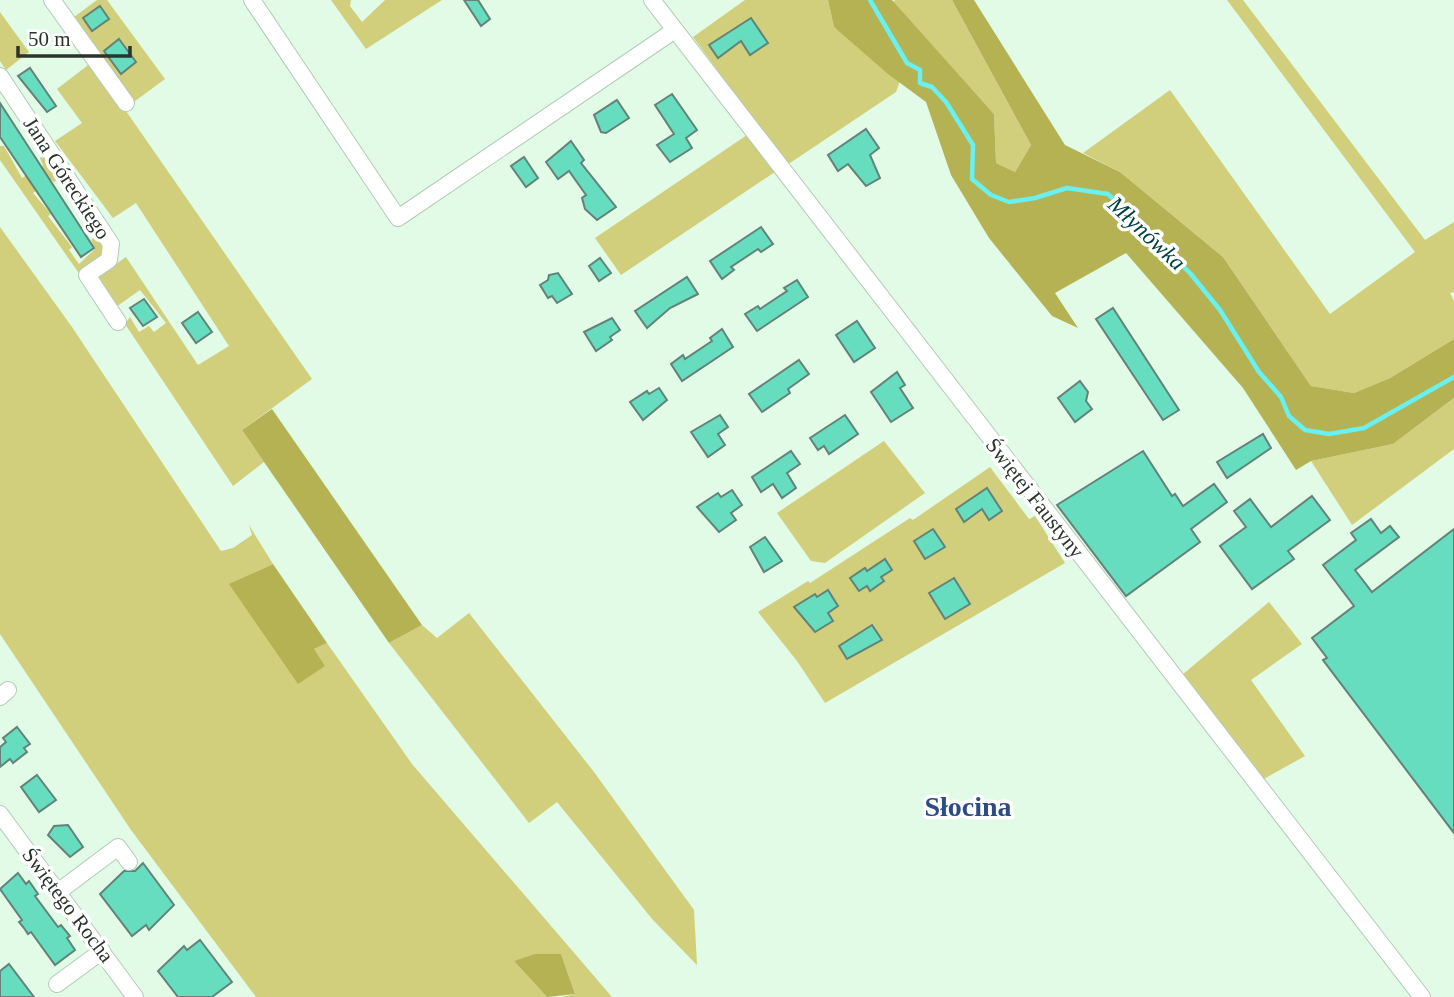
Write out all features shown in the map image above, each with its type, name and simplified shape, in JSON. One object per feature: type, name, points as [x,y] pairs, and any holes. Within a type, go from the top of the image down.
[{"type":"street","points":[[51,0],[126,103]]},
{"type":"street","points":[[251,0],[398,218],[675,30]]},
{"type":"street","name":"Świętej Faustyny","points":[[652,0],[1419,996]]},
{"type":"street","name":"Jana Góreckiego","points":[[0,76],[111,244],[109,260],[87,275],[118,322]]},
{"type":"street","name":"Świętego Rocha","points":[[0,814],[135,997]]},
{"type":"street","points":[[58,892],[118,847],[129,862]]},
{"type":"street","points":[[57,984],[102,951]]},
{"type":"shaded area","points":[[97,0],[107,0],[165,79],[131,104],[70,20]]},
{"type":"shaded area","points":[[331,0],[351,0],[350,6],[362,22],[385,0],[442,0],[366,49]]},
{"type":"shaded area","points":[[745,0],[828,0],[834,27],[900,81],[896,92],[790,163],[784,161],[693,37]]},
{"type":"shaded area","points":[[828,0],[892,0],[994,114],[996,163],[1015,172],[1031,145],[952,0],[974,0],[1065,145],[1120,172],[1223,257],[1311,386],[1354,393],[1390,378],[1454,339],[1454,398],[1393,444],[1311,461],[1296,470],[1243,388],[1126,253],[1055,293],[1078,328],[1052,316],[989,238],[951,175],[926,102],[888,74],[834,27]]},
{"type":"shaded area","points":[[952,0],[1031,145],[1015,172],[996,163],[994,114],[893,2]]},
{"type":"shaded area","points":[[1227,0],[1243,0],[1425,240],[1454,222],[1454,292],[1450,293],[1454,301],[1454,339],[1390,378],[1354,393],[1311,386],[1223,257],[1120,172],[1083,153],[1170,90],[1330,314],[1415,252]]},
{"type":"shaded area","points":[[0,12],[29,52],[6,70],[0,61]]},
{"type":"shaded area","points":[[92,62],[312,379],[242,430],[264,462],[233,486],[125,324],[130,317],[139,332],[149,326],[154,332],[166,323],[140,290],[116,307],[94,279],[126,257],[198,365],[229,346],[136,203],[113,218],[55,141],[82,123],[57,89]]},
{"type":"shaded area","points":[[747,135],[775,172],[621,275],[595,238]]},
{"type":"shaded area","points":[[0,146],[4,146],[22,178],[43,166],[40,158],[45,154],[60,178],[54,182],[50,179],[33,193],[51,214],[48,216],[72,247],[69,250],[79,264],[95,249],[91,240],[99,234],[104,241],[102,256],[78,272],[0,160]]},
{"type":"shaded area","points":[[0,227],[72,327],[221,551],[233,548],[252,535],[249,525],[273,564],[230,584],[314,649],[327,643],[412,764],[612,997],[561,997],[575,994],[561,954],[514,961],[547,997],[256,997],[131,830],[0,634]]},
{"type":"shaded area","points":[[1454,398],[1454,449],[1352,525],[1311,461],[1393,444]]},
{"type":"shaded area","points":[[272,409],[422,625],[389,643],[242,430]]},
{"type":"shaded area","points":[[884,441],[925,493],[825,563],[811,561],[777,513]]},
{"type":"shaded area","points":[[990,467],[1029,519],[1035,516],[1065,563],[825,703],[797,661],[758,612],[808,581],[810,583],[910,518],[913,520]]},
{"type":"shaded area","points":[[273,564],[327,643],[314,649],[325,666],[298,684],[229,584]]},
{"type":"shaded area","points":[[1269,602],[1302,644],[1251,680],[1305,756],[1262,780],[1182,675]]},
{"type":"shaded area","points":[[469,613],[594,772],[694,910],[697,965],[653,920],[557,802],[529,823],[389,643],[422,625],[437,638]]},
{"type":"shaded area","points":[[535,954],[561,954],[575,994],[547,997],[514,961]]},
{"type":"building","points":[[464,0],[478,0],[490,19],[481,26]]},
{"type":"building","points":[[100,6],[109,19],[92,31],[83,18]]},
{"type":"building","points":[[751,18],[768,43],[750,55],[741,41],[718,58],[709,45]]},
{"type":"building","points":[[119,39],[136,62],[121,74],[104,51]]},
{"type":"building","points":[[30,68],[56,106],[47,112],[18,76]]},
{"type":"building","points":[[672,94],[697,130],[686,138],[692,148],[670,162],[657,145],[674,134],[655,105]]},
{"type":"building","points":[[617,100],[629,118],[606,133],[601,132],[594,115]]},
{"type":"building","points":[[0,103],[94,248],[81,257],[0,137]]},
{"type":"building","points":[[866,129],[879,148],[870,155],[880,178],[866,186],[848,164],[838,171],[828,155]]},
{"type":"building","points":[[571,141],[584,160],[581,163],[616,207],[597,220],[585,209],[582,198],[586,195],[569,171],[558,179],[546,162]]},
{"type":"building","points":[[524,157],[538,178],[526,187],[511,166]]},
{"type":"building","points":[[761,227],[773,244],[761,252],[758,249],[731,267],[734,270],[722,279],[710,261]]},
{"type":"building","points":[[600,258],[611,273],[599,281],[589,266]]},
{"type":"building","points":[[558,273],[572,294],[557,303],[552,296],[548,298],[540,285],[548,280],[549,275]]},
{"type":"building","points":[[687,277],[698,294],[670,308],[647,328],[635,311]]},
{"type":"building","points":[[797,280],[808,297],[757,331],[745,314],[758,306],[760,309],[787,291],[784,288]]},
{"type":"building","points":[[144,299],[157,317],[143,326],[130,308]]},
{"type":"building","points":[[1113,308],[1179,410],[1163,420],[1096,319]]},
{"type":"building","points":[[198,312],[212,332],[196,343],[182,323]]},
{"type":"building","points":[[612,318],[620,330],[610,337],[612,340],[596,351],[584,332]]},
{"type":"building","points":[[857,321],[875,348],[854,362],[836,335]]},
{"type":"building","points":[[722,329],[733,347],[682,381],[671,364],[683,355],[685,359],[712,341],[710,338]]},
{"type":"building","points":[[799,360],[809,374],[788,389],[790,393],[762,412],[749,394]]},
{"type":"building","points":[[897,372],[905,385],[900,388],[913,408],[891,422],[871,392]]},
{"type":"building","points":[[1080,381],[1088,392],[1086,401],[1092,409],[1075,422],[1058,398]]},
{"type":"building","points":[[659,388],[667,400],[643,420],[630,402],[647,391],[649,394]]},
{"type":"building","points":[[720,415],[728,427],[718,434],[725,445],[708,457],[691,432]]},
{"type":"building","points":[[845,415],[858,434],[829,454],[824,446],[818,450],[810,438]]},
{"type":"building","points":[[1263,434],[1271,448],[1227,478],[1217,462]]},
{"type":"building","points":[[791,451],[800,464],[787,473],[796,488],[782,498],[773,484],[761,492],[752,477]]},
{"type":"building","points":[[1143,451],[1172,496],[1175,494],[1183,506],[1214,484],[1227,502],[1191,529],[1200,542],[1126,596],[1057,505]]},
{"type":"building","points":[[987,488],[1002,511],[989,520],[982,509],[964,522],[956,509]]},
{"type":"building","points":[[732,490],[742,505],[731,513],[736,520],[719,532],[697,507],[718,493],[721,497]]},
{"type":"building","points":[[1312,496],[1330,520],[1288,551],[1294,559],[1252,589],[1220,546],[1246,527],[1234,511],[1250,499],[1271,527]]},
{"type":"building","points":[[1371,519],[1381,533],[1390,526],[1399,537],[1355,570],[1372,592],[1454,529],[1454,833],[1323,660],[1327,658],[1312,638],[1354,606],[1323,565],[1356,540],[1351,533]]},
{"type":"building","points":[[933,529],[945,547],[925,559],[914,541]]},
{"type":"building","points":[[765,537],[782,561],[764,572],[750,547]]},
{"type":"building","points":[[885,559],[892,570],[881,577],[884,581],[870,591],[867,586],[859,591],[850,578]]},
{"type":"building","points":[[954,578],[970,604],[945,619],[929,593]]},
{"type":"building","points":[[828,590],[838,606],[828,613],[833,621],[815,632],[794,607],[815,594],[817,597]]},
{"type":"building","points":[[872,625],[882,640],[847,659],[839,646]]},
{"type":"building","points":[[17,727],[30,744],[24,748],[27,752],[13,763],[10,759],[0,767],[0,747],[6,742],[3,738]]},
{"type":"building","points":[[37,775],[56,800],[39,812],[21,787]]},
{"type":"building","points":[[68,825],[83,847],[70,857],[48,835],[54,826]]},
{"type":"building","points":[[143,863],[174,905],[149,930],[146,925],[132,936],[100,894],[124,871],[135,871]]},
{"type":"building","points":[[18,873],[26,884],[29,881],[38,894],[35,896],[58,927],[61,925],[70,936],[67,938],[75,950],[55,965],[31,932],[28,934],[19,922],[22,920],[0,889]]},
{"type":"building","points":[[200,940],[232,982],[212,997],[178,997],[158,971],[184,946],[187,950]]},
{"type":"building","points":[[9,964],[34,997],[0,997],[0,971]]},
{"type":"waterway","name":"Młynówka","points":[[870,0],[907,63],[920,70],[920,83],[932,87],[946,102],[973,145],[972,179],[991,195],[1009,202],[1035,198],[1067,188],[1108,194],[1190,273],[1220,310],[1259,372],[1281,397],[1289,416],[1305,430],[1329,434],[1364,428],[1454,377]]},
{"type":"district","name":"Słocina","points":[[968,806]]}]
